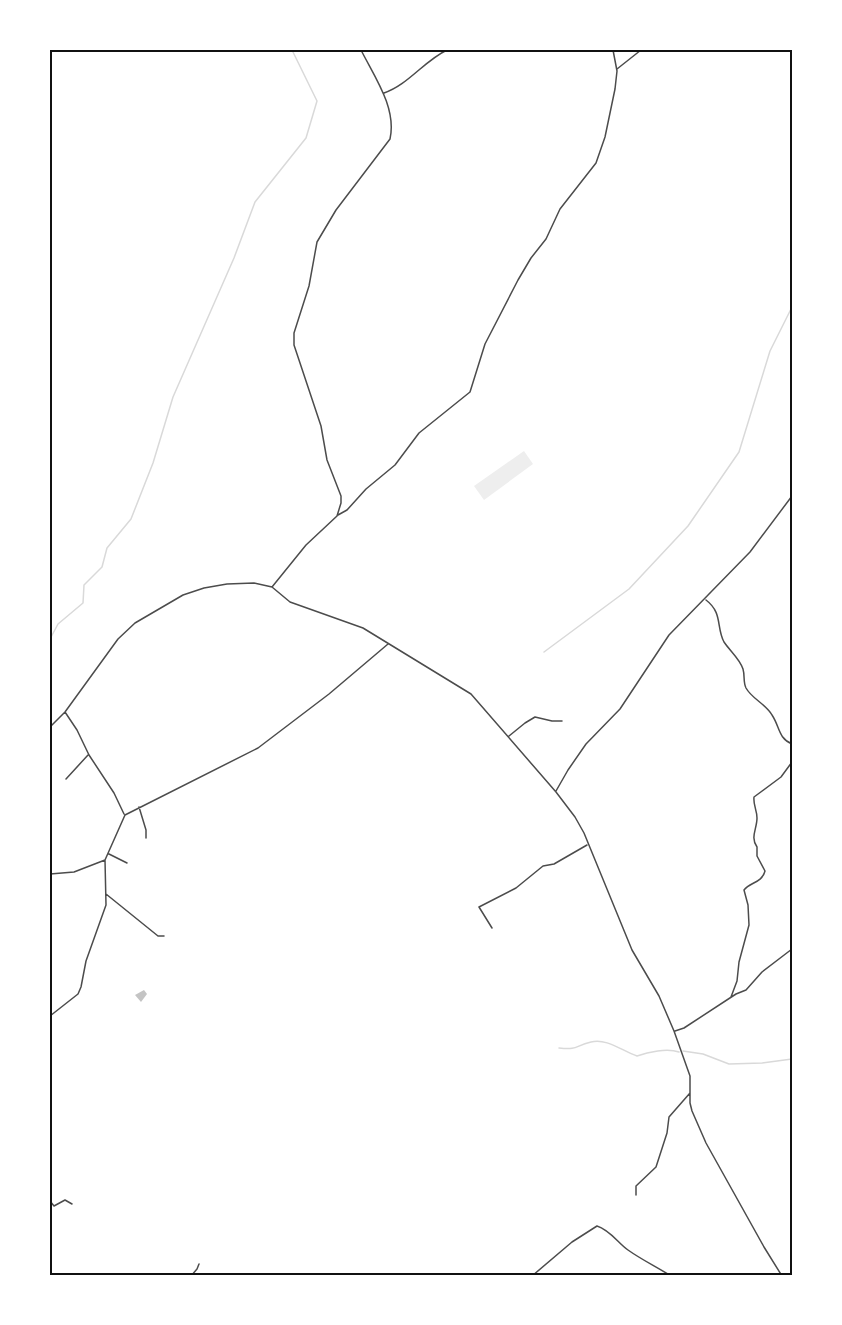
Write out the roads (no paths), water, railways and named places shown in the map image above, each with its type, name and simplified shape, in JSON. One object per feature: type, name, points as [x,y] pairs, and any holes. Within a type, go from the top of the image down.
[{"type":"street","points":[[337,516],[341,496],[327,460],[321,426],[297,355],[294,333],[309,286],[317,242],[336,210],[390,141],[392,121],[383,93],[362,50]]},
{"type":"street","points":[[383,93],[393,89],[433,57],[447,50]]},
{"type":"street","points":[[272,587],[306,545],[395,465],[419,433],[470,392],[485,344],[518,280],[546,239],[560,208],[596,163],[605,137],[617,69],[613,50]]},
{"type":"street","points":[[617,69],[641,50]]},
{"type":"street","points":[[556,792],[585,744],[620,709],[669,635],[750,552],[792,496]]},
{"type":"street","points":[[50,727],[65,712],[118,639],[135,623],[183,595],[218,585],[254,583],[272,587],[290,602],[363,628],[471,694],[575,817],[632,950],[659,996],[674,1031],[690,1077],[692,1111],[706,1143],[782,1275]]},
{"type":"street","points":[[705,600],[714,608],[719,618],[722,639],[743,669],[747,690],[772,714],[783,739],[792,744]]},
{"type":"street","points":[[50,1016],[78,994],[81,987],[86,961],[106,905],[105,860],[125,815],[258,748],[344,682],[388,644]]},
{"type":"street","points":[[65,712],[125,815]]},
{"type":"street","points":[[508,737],[535,717],[562,721]]},
{"type":"street","points":[[66,779],[89,755]]},
{"type":"street","points":[[730,997],[737,981],[739,962],[749,925],[748,904],[744,890],[760,880],[765,871],[757,856],[757,847],[754,843],[753,833],[757,819],[754,797],[781,777],[792,762]]},
{"type":"street","points":[[139,806],[146,838]]},
{"type":"street","points":[[492,928],[479,907],[516,888],[543,866],[554,864],[588,844]]},
{"type":"street","points":[[108,853],[127,863]]},
{"type":"street","points":[[50,874],[74,872],[105,860]]},
{"type":"street","points":[[106,893],[158,936],[164,936]]},
{"type":"street","points":[[674,1031],[684,1028],[730,997],[746,990],[762,972],[792,949]]},
{"type":"street","points":[[636,1195],[636,1186],[658,1164],[669,1117],[691,1092]]},
{"type":"street","points":[[50,1201],[54,1206],[65,1200],[72,1204]]},
{"type":"street","points":[[532,1275],[578,1237],[597,1226],[604,1229],[635,1255],[671,1275]]},
{"type":"street","points":[[191,1275],[199,1264]]},
{"type":"waterway","points":[[50,639],[58,624],[83,603],[84,585],[102,567],[107,548],[131,519],[153,463],[173,397],[234,258],[255,202],[306,138],[317,101],[292,50]]},
{"type":"waterway","points":[[544,652],[629,589],[688,526],[739,452],[770,351],[792,307]]},
{"type":"waterway","points":[[559,1048],[573,1048],[597,1041],[609,1043],[637,1056],[663,1050],[679,1052]]},
{"type":"waterway","points":[[683,1051],[703,1054],[729,1064],[792,1059]]}]
